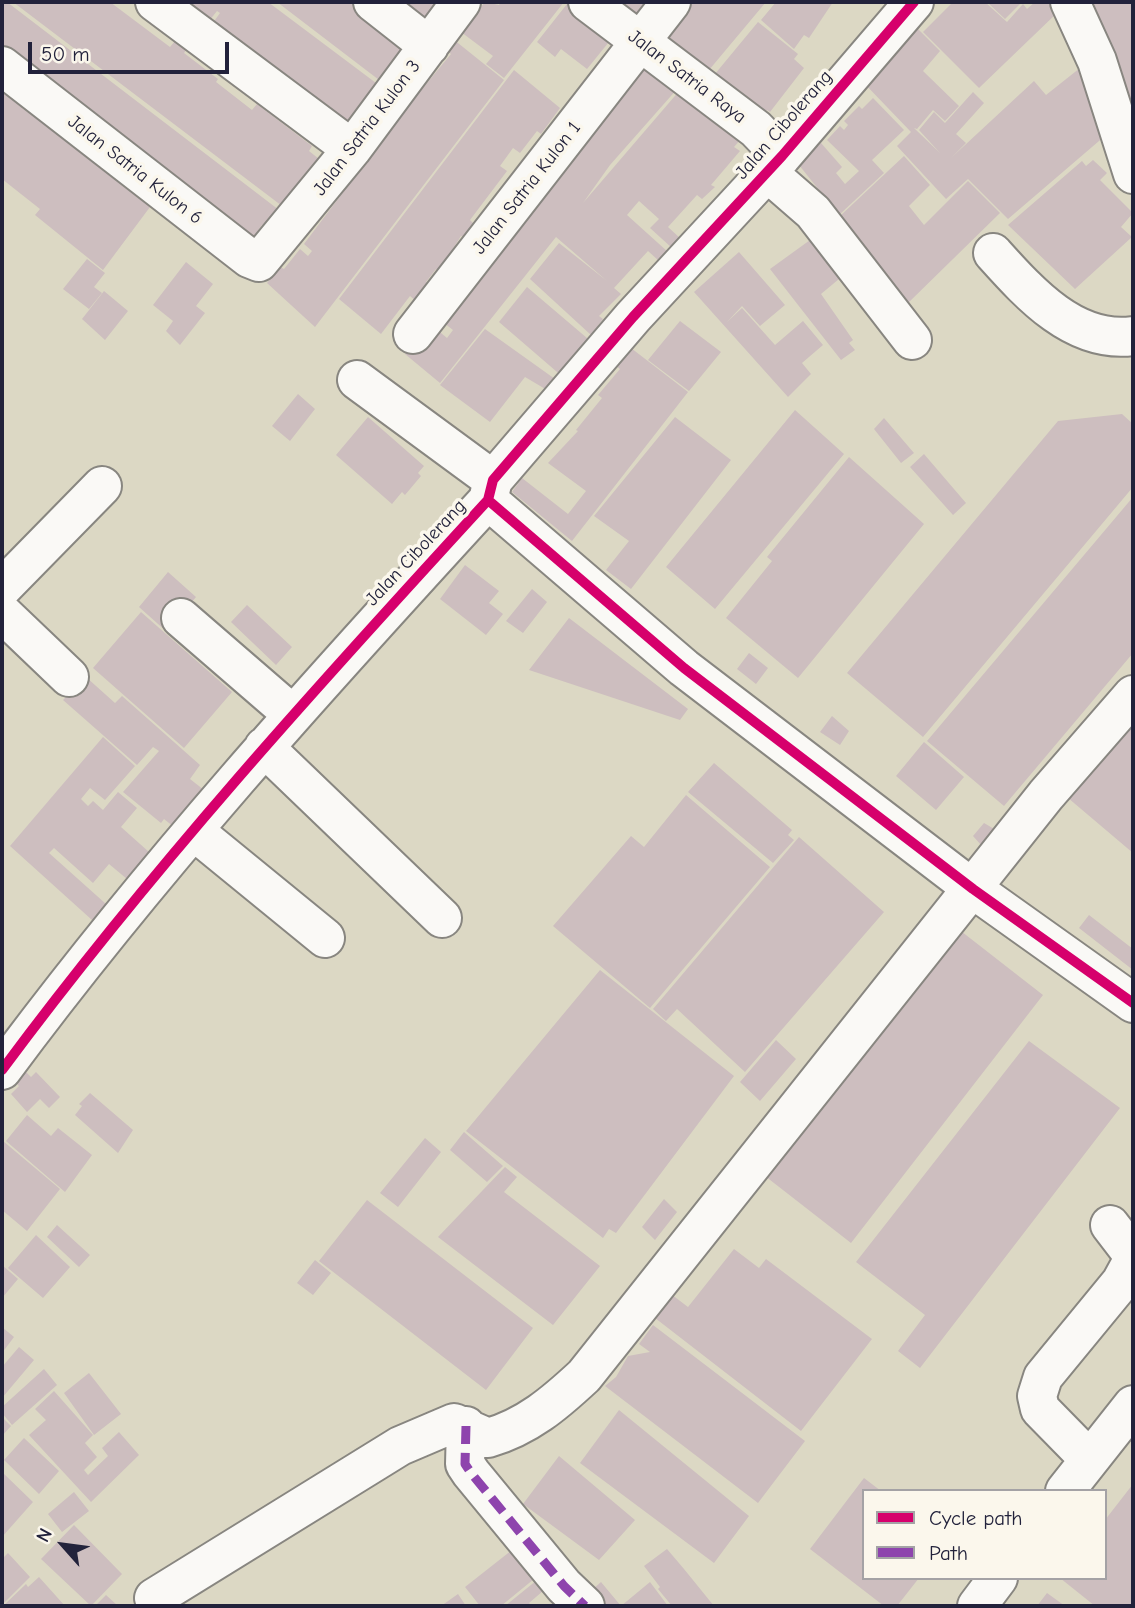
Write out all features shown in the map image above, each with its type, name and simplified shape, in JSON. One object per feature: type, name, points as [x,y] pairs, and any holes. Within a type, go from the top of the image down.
[{"type":"street","points":[[155,2],[352,149]]},
{"type":"street","points":[[373,2],[429,46]]},
{"type":"street","name":"Jalan Satria Kulon 3","points":[[270,252],[352,149],[461,2]]},
{"type":"street","name":"Jalan Satria Raya","points":[[588,2],[756,129],[775,164],[912,340]]},
{"type":"street","name":"Jalan Satria Kulon 1","points":[[413,334],[671,2]]},
{"type":"street","name":"Jalan Cibolerang","points":[[2,1069],[98,942],[292,714],[491,490],[633,317],[775,164],[914,2]]},
{"type":"street","points":[[1070,2],[1097,61],[1133,174]]},
{"type":"street","name":"Jalan Satria Kulon 6","points":[[2,66],[249,258],[259,262],[270,252]]},
{"type":"street","points":[[993,253],[1028,292],[1061,317],[1090,332],[1133,336]]},
{"type":"street","points":[[357,380],[491,490],[684,668],[973,889],[1133,1003]]},
{"type":"street","points":[[2,588],[102,486]]},
{"type":"street","points":[[2,613],[69,677]]},
{"type":"street","points":[[181,618],[292,714]]},
{"type":"street","points":[[154,1598],[400,1447],[454,1423],[488,1438],[504,1434],[546,1412],[584,1376],[1046,795],[1133,695]]},
{"type":"street","points":[[264,747],[442,918]]},
{"type":"street","points":[[194,831],[325,938]]},
{"type":"street","points":[[1089,1459],[1040,1409],[1037,1396],[1042,1377],[1121,1282],[1133,1258],[1110,1225]]},
{"type":"street","points":[[1066,1489],[1133,1405]]},
{"type":"street","points":[[466,1426],[465,1464],[564,1586],[585,1606]]},
{"type":"street","points":[[977,1606],[996,1580]]},
{"type":"building","points":[[2,2],[7,2],[279,210],[267,228],[262,225],[251,241],[2,55]]},
{"type":"building","points":[[13,2],[110,2],[170,47],[175,41],[186,50],[184,53],[218,79],[216,82],[252,110],[257,104],[312,146],[309,151],[319,159],[290,212]]},
{"type":"building","points":[[171,2],[268,2],[380,86],[350,135],[210,27],[220,13],[217,11],[205,26]]},
{"type":"building","points":[[277,2],[349,2],[408,47],[383,83]]},
{"type":"building","points":[[404,2],[450,2],[433,24]]},
{"type":"building","points":[[485,2],[499,5],[501,2],[564,2],[504,78],[486,64],[493,56],[461,32]]},
{"type":"building","points":[[614,2],[659,2],[639,29]]},
{"type":"building","points":[[692,2],[766,2],[704,76],[663,39]]},
{"type":"building","points":[[776,2],[833,2],[809,38],[804,35],[794,49],[761,20]]},
{"type":"building","points":[[953,2],[985,2],[1007,22],[1023,4],[1027,9],[1035,2],[1052,2],[1058,12],[979,88],[923,32]]},
{"type":"building","points":[[987,2],[1022,2],[1005,19]]},
{"type":"building","points":[[1090,2],[1133,3],[1133,145]]},
{"type":"building","points":[[567,4],[613,37],[587,69],[561,49],[555,57],[537,42]]},
{"type":"building","points":[[758,22],[798,54],[794,59],[804,68],[770,112],[767,110],[760,118],[710,80]]},
{"type":"building","points":[[914,25],[940,51],[923,71],[959,106],[945,121],[933,110],[917,129],[914,128],[940,153],[919,130],[934,112],[945,123],[973,92],[984,103],[956,134],[966,143],[951,158],[1034,81],[1046,95],[1080,68],[1106,135],[1008,219],[968,179],[946,199],[897,146],[911,132],[862,81]]},
{"type":"building","points":[[453,39],[504,80],[315,327],[267,283],[280,267],[284,269],[300,249],[308,256],[312,251],[304,244],[344,191],[340,188],[451,54],[445,49]]},
{"type":"building","points":[[634,61],[678,88],[610,165],[583,203],[680,90],[741,139],[734,147],[740,151],[711,185],[715,187],[702,199],[697,195],[668,227],[681,239],[672,248],[650,228],[659,219],[639,201],[627,215],[668,252],[659,261],[648,251],[614,288],[621,294],[599,316],[603,319],[591,335],[530,279],[559,243],[607,281],[556,237],[440,383],[405,354],[429,323],[447,338],[453,330],[431,313]]},
{"type":"building","points":[[514,70],[560,108],[541,134],[537,131],[520,153],[513,148],[500,166],[507,171],[470,220],[474,224],[464,237],[461,236],[439,271],[436,269],[426,282],[429,284],[416,301],[410,296],[381,334],[339,299]]},
{"type":"building","points":[[2,85],[25,103],[22,108],[122,181],[120,184],[150,207],[103,270],[35,215],[40,209],[2,179]]},
{"type":"building","points":[[873,98],[904,130],[872,160],[884,173],[839,215],[799,165],[821,143],[842,167],[836,173],[845,184],[859,171],[827,140],[840,126],[844,130],[848,125],[844,121],[859,106],[862,109]]},
{"type":"building","points":[[904,156],[930,185],[909,206],[924,225],[968,181],[1000,213],[905,306],[839,217]]},
{"type":"building","points":[[1093,160],[1107,173],[1100,180],[1133,213],[1121,227],[1132,237],[1075,289],[1008,225],[1082,161],[1086,166]]},
{"type":"building","points":[[817,235],[845,274],[821,294],[853,340],[849,343],[855,350],[841,360],[770,269]]},
{"type":"building","points":[[739,252],[785,305],[760,326],[742,306],[727,322],[742,308],[775,345],[803,321],[823,345],[802,363],[811,374],[788,397],[694,292]]},
{"type":"building","points":[[87,259],[105,273],[94,287],[102,293],[89,309],[63,289]]},
{"type":"building","points":[[186,262],[213,284],[196,306],[205,313],[180,345],[166,331],[173,321],[153,305]]},
{"type":"building","points":[[527,287],[594,344],[564,378],[499,322]]},
{"type":"building","points":[[104,291],[128,311],[105,340],[82,319]]},
{"type":"building","points":[[680,321],[721,352],[689,391],[648,360]]},
{"type":"building","points":[[485,329],[555,379],[547,390],[525,377],[490,422],[440,385]]},
{"type":"building","points":[[631,348],[688,392],[572,541],[512,492],[522,478],[568,514],[586,491],[548,463],[578,431],[576,430],[602,398],[598,395],[620,369],[616,366]]},
{"type":"building","points":[[298,394],[315,409],[290,441],[272,426]]},
{"type":"building","points":[[795,410],[844,454],[715,609],[666,567]]},
{"type":"building","points":[[1122,414],[1133,424],[1133,487],[923,737],[847,673],[1058,421]]},
{"type":"building","points":[[368,417],[424,466],[418,473],[421,476],[405,495],[402,492],[392,504],[336,455]]},
{"type":"building","points":[[675,417],[731,460],[631,589],[606,570],[629,541],[594,516]]},
{"type":"building","points":[[884,418],[914,453],[901,463],[874,429]]},
{"type":"building","points":[[924,454],[966,503],[953,515],[910,467]]},
{"type":"building","points":[[849,457],[924,524],[798,678],[726,618],[772,561],[767,557]]},
{"type":"building","points":[[1133,497],[1133,653],[1004,806],[927,741]]},
{"type":"building","points":[[465,565],[499,591],[489,603],[503,614],[486,635],[440,599]]},
{"type":"building","points":[[168,572],[196,597],[167,632],[139,607]]},
{"type":"building","points":[[532,589],[547,602],[523,633],[506,621]]},
{"type":"building","points":[[247,605],[292,647],[276,665],[231,622]]},
{"type":"building","points":[[141,612],[232,692],[184,748],[93,668]]},
{"type":"building","points":[[569,618],[688,709],[680,720],[529,670]]},
{"type":"building","points":[[749,653],[768,668],[756,684],[737,669]]},
{"type":"building","points":[[86,677],[115,703],[122,696],[200,765],[190,779],[204,790],[174,827],[164,819],[161,823],[123,792],[159,751],[153,747],[137,765],[63,700]]},
{"type":"building","points":[[1133,705],[1133,853],[1061,792]]},
{"type":"building","points":[[832,716],[849,731],[840,745],[820,732]]},
{"type":"building","points":[[103,737],[135,766],[105,800],[90,788],[81,799],[88,806],[93,801],[103,810],[118,792],[137,808],[121,827],[149,852],[127,879],[109,864],[93,883],[54,848],[49,853],[106,904],[92,920],[10,846]]},
{"type":"building","points":[[924,742],[964,777],[936,810],[896,776]]},
{"type":"building","points":[[714,763],[792,830],[788,835],[794,840],[773,863],[688,792]]},
{"type":"building","points":[[686,795],[770,867],[650,1008],[553,926],[631,836],[644,847]]},
{"type":"building","points":[[984,823],[1001,833],[989,854],[973,836]]},
{"type":"building","points":[[799,837],[884,912],[745,1072],[677,1009],[666,1021],[653,1009]]},
{"type":"building","points":[[1089,915],[1133,949],[1133,970],[1079,928]]},
{"type":"building","points":[[957,928],[1043,995],[851,1243],[765,1176]]},
{"type":"building","points":[[600,970],[734,1076],[616,1233],[609,1229],[603,1238],[466,1131]]},
{"type":"building","points":[[776,1040],[796,1059],[760,1101],[740,1082]]},
{"type":"building","points":[[1029,1041],[1120,1108],[920,1368],[898,1351],[925,1315],[856,1262]]},
{"type":"building","points":[[21,1067],[31,1077],[36,1072],[60,1097],[49,1108],[40,1099],[27,1112],[11,1094],[19,1086],[10,1077]]},
{"type":"building","points":[[90,1093],[133,1130],[118,1153],[75,1115],[82,1106],[79,1104]]},
{"type":"building","points":[[27,1115],[51,1136],[58,1128],[92,1155],[65,1192],[6,1141]]},
{"type":"building","points":[[464,1132],[503,1166],[487,1182],[450,1150]]},
{"type":"building","points":[[425,1138],[441,1152],[398,1207],[380,1193]]},
{"type":"building","points":[[3,1141],[60,1189],[27,1231],[2,1210]]},
{"type":"building","points":[[505,1167],[517,1177],[504,1192],[600,1266],[553,1325],[438,1237]]},
{"type":"building","points":[[664,1199],[677,1212],[655,1240],[642,1227]]},
{"type":"building","points":[[367,1200],[533,1328],[486,1390],[319,1261]]},
{"type":"building","points":[[57,1225],[90,1255],[79,1267],[47,1237]]},
{"type":"building","points":[[36,1235],[70,1267],[43,1298],[8,1268]]},
{"type":"building","points":[[734,1249],[759,1268],[766,1259],[872,1339],[801,1431],[646,1311],[663,1288],[688,1307]]},
{"type":"building","points":[[315,1260],[331,1273],[313,1295],[297,1283]]},
{"type":"building","points":[[2,1265],[18,1279],[2,1298]]},
{"type":"building","points":[[653,1325],[805,1441],[758,1503],[605,1386],[616,1377],[628,1356],[650,1352],[639,1344]]},
{"type":"building","points":[[2,1327],[14,1337],[2,1353]]},
{"type":"building","points":[[19,1347],[34,1360],[2,1398],[2,1367]]},
{"type":"building","points":[[44,1369],[57,1385],[12,1425],[2,1413],[2,1407]]},
{"type":"building","points":[[89,1373],[121,1414],[94,1435],[64,1393]]},
{"type":"building","points":[[54,1391],[93,1435],[85,1443],[97,1457],[84,1470],[88,1475],[108,1456],[102,1448],[119,1432],[139,1455],[91,1502],[29,1435],[46,1420],[35,1409]]},
{"type":"building","points":[[619,1410],[749,1516],[714,1563],[580,1463]]},
{"type":"building","points":[[2,1417],[11,1426],[2,1436]]},
{"type":"building","points":[[24,1438],[59,1471],[39,1494],[4,1460]]},
{"type":"building","points":[[559,1456],[635,1520],[599,1560],[523,1504]]},
{"type":"building","points":[[2,1472],[33,1502],[2,1537]]},
{"type":"building","points":[[864,1478],[878,1489],[862,1489],[862,1580],[917,1580],[897,1606],[884,1606],[810,1549]]},
{"type":"building","points":[[1133,1484],[1133,1606],[1095,1606],[1062,1580],[1107,1580],[1107,1517]]},
{"type":"building","points":[[74,1492],[89,1511],[62,1532],[48,1514]]},
{"type":"building","points":[[74,1525],[122,1574],[91,1606],[41,1559]]},
{"type":"building","points":[[667,1549],[714,1606],[672,1606],[644,1566]]},
{"type":"building","points":[[512,1550],[534,1579],[501,1606],[480,1606],[465,1587]]},
{"type":"building","points":[[8,1553],[30,1577],[2,1605],[2,1559]]},
{"type":"building","points":[[542,1576],[550,1585],[529,1603],[532,1606],[505,1606]]},
{"type":"building","points":[[39,1577],[65,1606],[3,1606],[26,1584],[28,1587]]},
{"type":"building","points":[[601,1582],[621,1606],[588,1606],[582,1599]]},
{"type":"building","points":[[650,1582],[668,1606],[621,1606]]},
{"type":"building","points":[[1047,1593],[1065,1606],[1037,1606]]},
{"type":"building","points":[[458,1594],[466,1606],[441,1606]]},
{"type":"building","points":[[106,1595],[118,1606],[95,1606]]},
{"type":"marked path","points":[[466,1426],[465,1464],[564,1586],[585,1606]]},
{"type":"cycle path","points":[[2,1070],[117,922],[177,850],[299,708],[488,500],[493,480],[633,317],[782,156],[914,2]]},
{"type":"cycle path","points":[[488,500],[684,668],[973,889],[1133,1003]]}]
